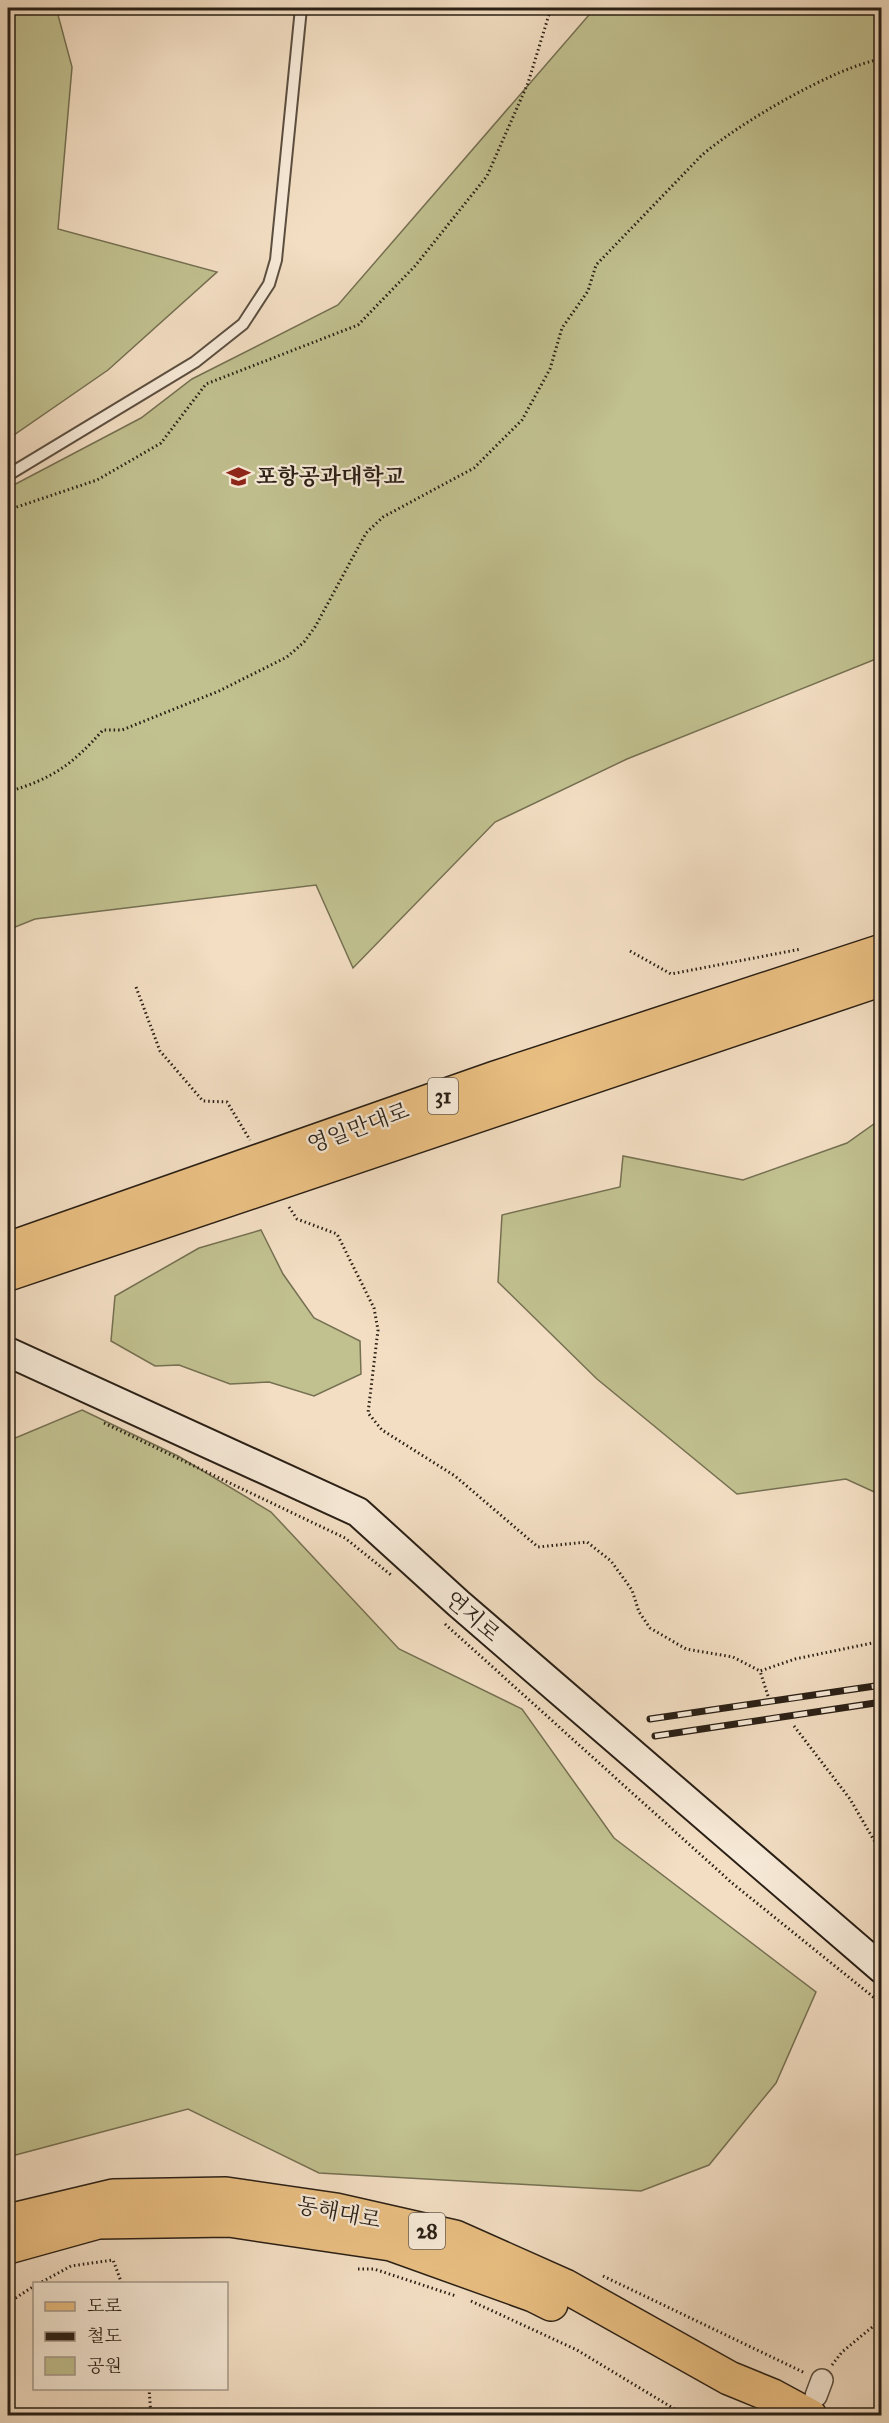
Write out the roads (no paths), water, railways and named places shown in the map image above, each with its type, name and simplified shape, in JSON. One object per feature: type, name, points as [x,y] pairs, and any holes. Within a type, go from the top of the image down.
[{"type":"main road","name":"영일만대로","points":[[8,1249],[495,1078],[882,951]]},
{"type":"main road","name":"영일만대로","points":[[8,1274],[882,979]]},
{"type":"main road","name":"연지로","points":[[8,1352],[358,1512],[458,1603],[882,1969]]},
{"type":"main road","name":"동해대로","points":[[8,2221],[113,2196],[226,2194],[368,2217],[455,2237],[565,2286],[729,2378],[767,2410]]},
{"type":"main road","points":[[8,2247],[98,2222],[229,2220],[391,2244],[533,2295],[767,2410],[817,2402]]},
{"type":"lane","points":[[8,475],[195,362],[243,324],[269,284],[276,260],[301,8]]},
{"type":"railway","points":[[650,1719],[882,1685]]},
{"type":"railway","points":[[655,1736],[882,1702]]},
{"type":"place","name":"포항공과대학교","points":[[238,476]]}]
